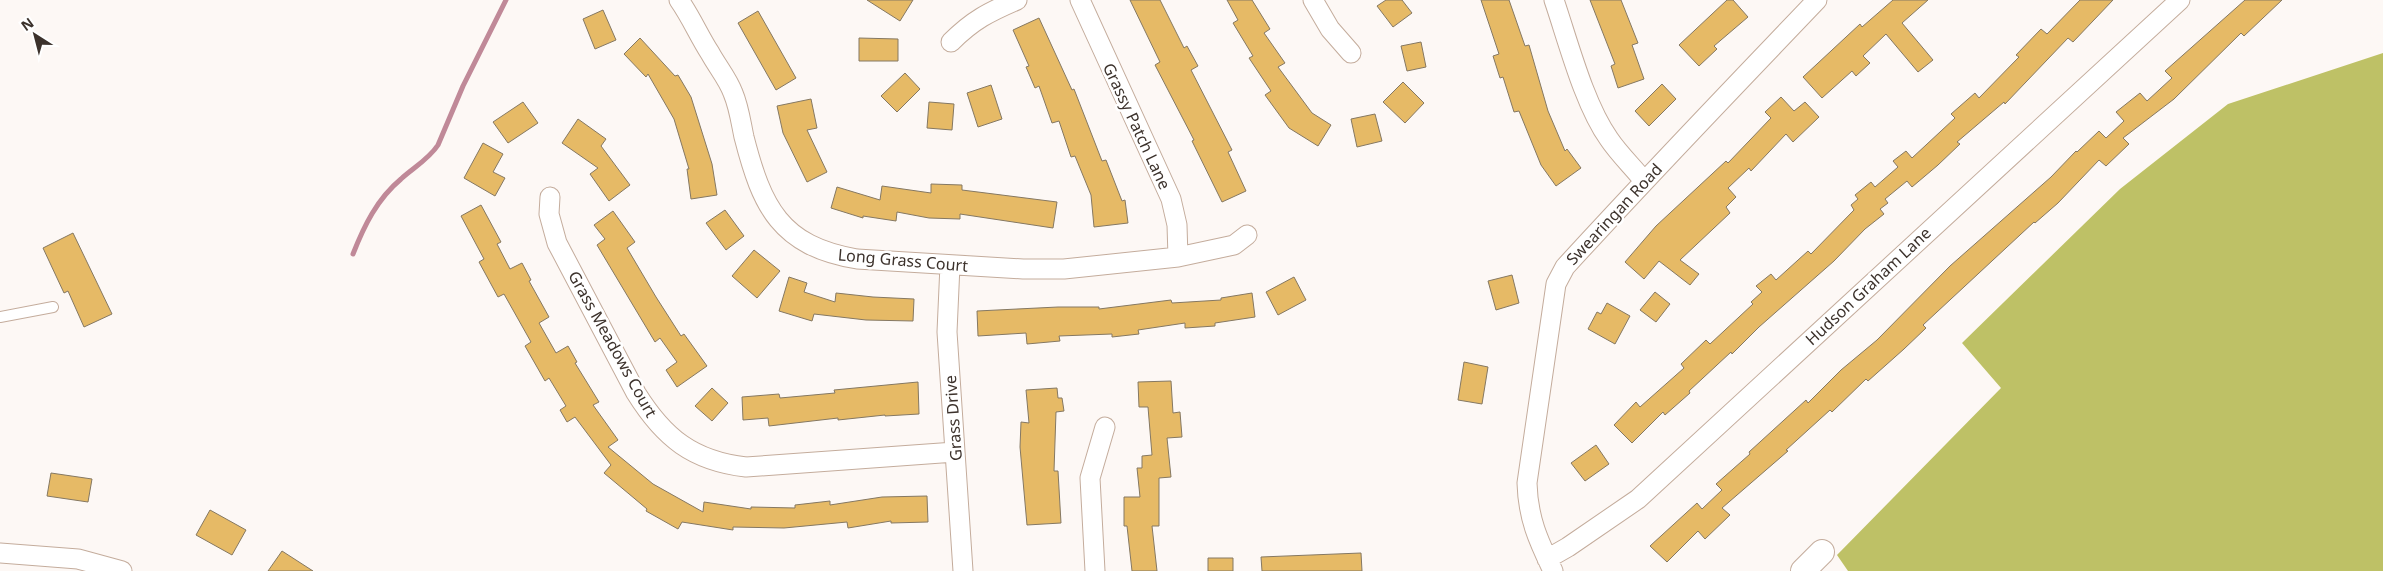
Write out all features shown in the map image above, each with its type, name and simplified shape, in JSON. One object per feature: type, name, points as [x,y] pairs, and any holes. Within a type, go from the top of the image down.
[{"type":"street","name":"Long Grass Court","points":[[680,0],[733,92],[759,188],[782,226],[798,238],[835,255],[857,259],[1023,270],[1064,269],[1178,257],[1234,245],[1247,235]]},
{"type":"street","points":[[951,42],[968,25],[1017,0]]},
{"type":"street","name":"Grassy Patch Lane","points":[[1080,0],[1171,198],[1177,224],[1178,257]]},
{"type":"street","points":[[1313,0],[1330,29],[1351,53]]},
{"type":"street","points":[[1554,0],[1580,77],[1594,110],[1609,139],[1644,181]]},
{"type":"street","name":"Swearingan Road","points":[[1550,565],[1532,526],[1528,503],[1528,483],[1556,284],[1565,267],[1644,181],[1817,0]]},
{"type":"street","name":"Hudson Graham Lane","points":[[1550,565],[1568,547],[1638,499],[2180,0]]},
{"type":"street","name":"Grass Meadows Court","points":[[550,197],[549,214],[557,243],[636,393],[650,416],[668,435],[693,453],[714,462],[746,467],[956,452]]},
{"type":"street","name":"Grass Drive","points":[[950,265],[947,332],[963,571]]},
{"type":"street","points":[[1095,571],[1090,478],[1105,428]]},
{"type":"street","points":[[1803,571],[1822,552]]},
{"type":"street","points":[[0,553],[78,559],[122,571]]},
{"type":"lane","points":[[0,317],[53,307]]},
{"type":"green space","points":[[2383,53],[2383,571],[1848,571],[1837,555],[2001,388],[1962,343],[2120,189],[2228,104]]},
{"type":"building","points":[[867,0],[913,0],[900,21]]},
{"type":"building","points":[[1130,0],[1160,0],[1184,48],[1187,46],[1198,66],[1191,70],[1232,150],[1228,152],[1246,191],[1222,202],[1192,141],[1194,140],[1155,65],[1160,62]]},
{"type":"building","points":[[1227,0],[1252,0],[1270,29],[1264,33],[1285,63],[1278,67],[1312,113],[1331,125],[1318,146],[1289,128],[1265,95],[1271,91],[1249,58],[1253,56],[1233,23],[1238,20]]},
{"type":"building","points":[[1386,0],[1402,0],[1412,13],[1393,27],[1377,6]]},
{"type":"building","points":[[1481,0],[1509,0],[1525,46],[1529,45],[1548,111],[1565,151],[1567,149],[1581,168],[1556,186],[1541,165],[1519,111],[1514,112],[1503,77],[1500,78],[1493,56],[1499,54]]},
{"type":"building","points":[[1590,0],[1621,0],[1638,43],[1632,45],[1644,79],[1618,88],[1611,66],[1615,64]]},
{"type":"building","points":[[1727,0],[1733,0],[1748,17],[1714,46],[1717,49],[1699,66],[1679,45]]},
{"type":"building","points":[[1893,0],[1928,0],[1902,23],[1933,60],[1918,72],[1886,34],[1863,56],[1870,63],[1856,76],[1852,71],[1822,98],[1803,77],[1860,24],[1862,27]]},
{"type":"building","points":[[2080,0],[2113,0],[2073,42],[2068,38],[2005,104],[2004,102],[1957,142],[1960,144],[1938,165],[1912,187],[1907,181],[1885,199],[1888,203],[1880,209],[1884,214],[1865,229],[1834,261],[1759,327],[1732,354],[1731,352],[1665,415],[1663,412],[1632,443],[1614,425],[1636,402],[1640,407],[1684,368],[1681,364],[1706,340],[1710,344],[1753,304],[1751,302],[1762,292],[1756,286],[1771,274],[1776,280],[1808,251],[1811,254],[1854,210],[1851,205],[1858,199],[1855,195],[1871,182],[1875,187],[1898,167],[1893,161],[1906,151],[1912,158],[1955,118],[1951,114],[1975,93],[1979,98],[2019,57],[2016,55],[2041,29],[2047,34]]},
{"type":"building","points":[[2245,0],[2282,0],[2244,36],[2241,33],[2174,99],[2123,138],[2129,144],[2106,166],[2099,160],[2058,203],[2034,222],[1923,325],[1926,328],[1904,349],[1868,381],[1866,379],[1832,412],[1830,410],[1786,450],[1788,451],[1722,508],[1730,515],[1705,539],[1698,531],[1667,562],[1650,546],[1697,503],[1702,509],[1722,490],[1716,484],[1750,454],[1749,452],[1806,400],[1808,403],[1841,370],[1877,340],[1950,266],[2051,177],[2076,151],[2099,131],[2106,138],[2124,121],[2116,112],[2140,93],[2147,101],[2172,78],[2165,71]]},
{"type":"building","points":[[603,10],[616,40],[595,49],[583,19]]},
{"type":"building","points":[[758,11],[796,78],[776,90],[738,23]]},
{"type":"building","points":[[1039,18],[1072,90],[1074,89],[1102,161],[1106,160],[1122,201],[1125,200],[1128,223],[1094,227],[1091,195],[1075,156],[1071,157],[1059,121],[1052,123],[1039,86],[1035,88],[1026,67],[1029,66],[1013,30]]},
{"type":"building","points":[[640,38],[675,76],[678,75],[691,97],[712,164],[717,195],[691,199],[687,169],[689,169],[674,119],[648,74],[646,77],[624,54]]},
{"type":"building","points":[[859,38],[898,39],[898,61],[859,61]]},
{"type":"building","points":[[1421,42],[1426,67],[1407,71],[1401,46]]},
{"type":"building","points":[[905,73],[920,89],[897,112],[881,96]]},
{"type":"building","points":[[1403,82],[1424,103],[1405,123],[1383,102]]},
{"type":"building","points":[[1662,84],[1676,99],[1649,126],[1635,111]]},
{"type":"building","points":[[991,85],[1002,119],[978,127],[967,93]]},
{"type":"building","points":[[1781,97],[1794,111],[1805,102],[1819,117],[1793,142],[1786,134],[1751,171],[1749,168],[1728,188],[1736,197],[1726,207],[1730,213],[1680,260],[1699,274],[1690,285],[1659,261],[1644,279],[1625,262],[1656,226],[1726,161],[1728,163],[1771,118],[1765,112]]},
{"type":"building","points":[[811,99],[817,128],[807,130],[827,172],[807,182],[783,133],[777,106]]},
{"type":"building","points":[[523,102],[538,123],[508,143],[493,122]]},
{"type":"building","points":[[929,102],[954,104],[952,130],[927,128]]},
{"type":"building","points":[[1375,114],[1382,141],[1357,147],[1351,119]]},
{"type":"building","points":[[578,119],[606,139],[601,146],[630,185],[609,201],[590,174],[598,168],[562,143]]},
{"type":"building","points":[[483,143],[503,154],[493,172],[505,178],[495,196],[464,178]]},
{"type":"building","points":[[931,184],[962,185],[962,190],[1057,202],[1053,228],[960,214],[960,219],[929,218],[897,212],[896,221],[863,216],[863,218],[831,208],[837,187],[880,200],[882,186],[931,193]]},
{"type":"building","points":[[481,205],[501,242],[497,244],[510,269],[522,263],[531,280],[529,281],[549,317],[539,323],[556,353],[568,346],[577,362],[575,363],[599,402],[593,405],[618,440],[608,447],[653,484],[703,512],[704,502],[751,509],[751,507],[795,508],[795,505],[830,501],[830,505],[882,497],[927,496],[928,522],[891,523],[891,521],[848,528],[847,522],[784,528],[733,527],[733,530],[682,522],[678,529],[646,511],[647,509],[604,473],[611,465],[575,417],[567,422],[560,410],[566,406],[549,378],[545,381],[525,346],[531,342],[504,294],[498,297],[479,262],[484,259],[461,216]]},
{"type":"building","points":[[725,210],[744,236],[726,250],[706,223]]},
{"type":"building","points":[[613,211],[635,242],[627,248],[656,297],[681,336],[684,334],[707,366],[677,387],[666,370],[677,362],[660,338],[655,342],[597,245],[605,239],[594,225]]},
{"type":"building","points":[[73,233],[112,314],[84,327],[68,291],[64,293],[43,248]]},
{"type":"building","points":[[754,250],[780,271],[757,298],[732,276]]},
{"type":"building","points":[[1512,275],[1519,303],[1496,310],[1488,281]]},
{"type":"building","points":[[789,277],[807,283],[804,292],[835,302],[836,293],[914,299],[913,321],[866,320],[814,314],[812,321],[779,311]]},
{"type":"building","points":[[1294,277],[1306,300],[1278,315],[1266,292]]},
{"type":"building","points":[[1655,292],[1670,304],[1656,322],[1640,310]]},
{"type":"building","points":[[1252,293],[1255,317],[1215,323],[1215,326],[1185,328],[1185,323],[1138,330],[1139,334],[1112,337],[1112,334],[1059,336],[1060,341],[1027,344],[1026,333],[978,336],[977,311],[1058,307],[1099,307],[1099,309],[1171,300],[1172,303],[1221,300],[1221,298]]},
{"type":"building","points":[[1607,303],[1630,316],[1615,344],[1588,329],[1597,312],[1601,314]]},
{"type":"building","points":[[1464,362],[1488,367],[1482,404],[1458,400]]},
{"type":"building","points":[[1171,381],[1173,413],[1180,412],[1182,437],[1167,438],[1171,477],[1159,478],[1159,526],[1152,526],[1157,571],[1132,571],[1127,526],[1124,526],[1124,497],[1140,497],[1137,468],[1142,468],[1142,456],[1152,455],[1148,407],[1139,407],[1138,382]]},
{"type":"building","points":[[918,382],[919,414],[885,415],[838,420],[838,418],[769,426],[768,418],[743,420],[742,397],[779,394],[780,398],[835,393],[834,390]]},
{"type":"building","points":[[712,388],[728,403],[712,421],[695,406]]},
{"type":"building","points":[[1057,388],[1058,398],[1062,398],[1064,411],[1056,412],[1054,471],[1058,471],[1061,523],[1027,525],[1020,447],[1021,422],[1029,423],[1026,390]]},
{"type":"building","points":[[1596,445],[1609,464],[1585,481],[1571,463]]},
{"type":"building","points":[[51,473],[92,479],[88,502],[47,496]]},
{"type":"building","points":[[210,510],[246,530],[232,555],[196,535]]},
{"type":"building","points":[[282,551],[313,571],[268,571]]},
{"type":"building","points":[[1361,553],[1362,571],[1262,571],[1261,557]]},
{"type":"building","points":[[1208,558],[1233,558],[1233,571],[1208,571]]},
{"type":"waterway","points":[[353,254],[367,223],[385,195],[430,155],[438,145],[463,86],[506,0]]}]
